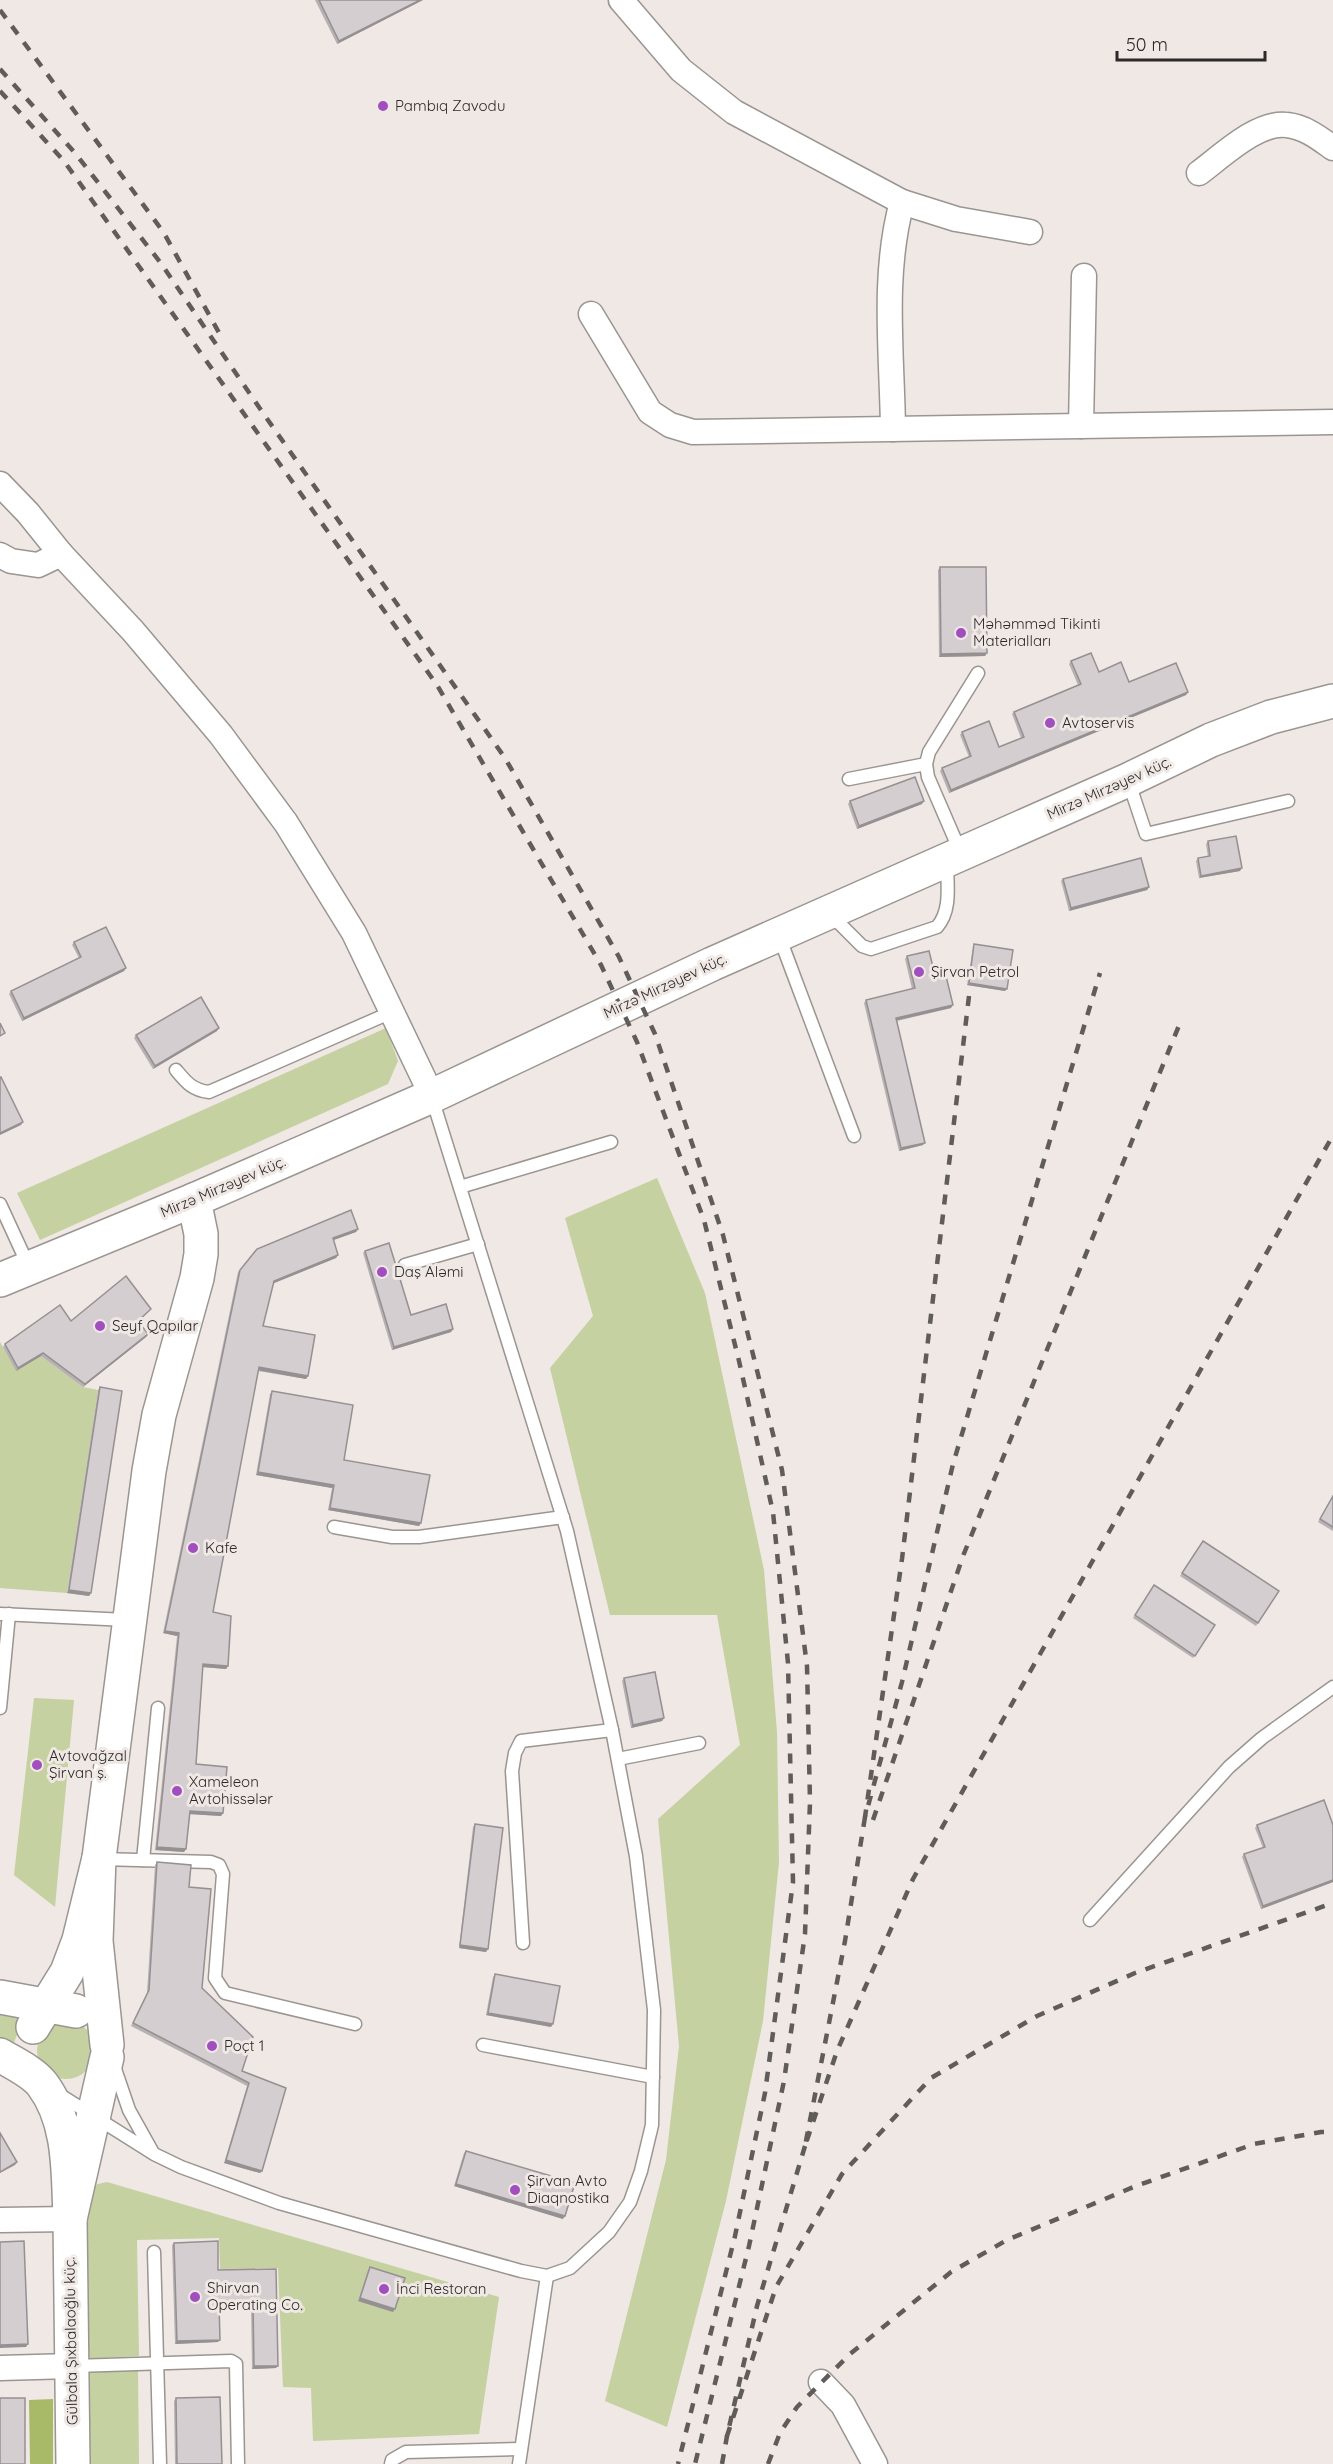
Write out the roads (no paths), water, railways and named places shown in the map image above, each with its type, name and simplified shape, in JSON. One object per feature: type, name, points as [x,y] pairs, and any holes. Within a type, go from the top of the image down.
[{"type":"main road","name":"Mirzə Mirzəyev küç.","points":[[0,1280],[194,1200],[432,1096],[778,934],[1128,780],[1211,740],[1271,717],[1333,701]]},
{"type":"main road","points":[[70,2219],[107,2051],[96,1941],[99,1858],[149,1471],[159,1415],[197,1278],[201,1254],[201,1234],[194,1200]]},
{"type":"main road","points":[[70,2219],[67,2154],[63,2130],[46,2086],[33,2073],[27,2056],[28,2038],[52,2015],[79,1940],[99,1858]]},
{"type":"main road","points":[[0,1997],[52,2015],[88,2016],[97,2023],[107,2051],[103,2069],[87,2086],[75,2091],[63,2092],[46,2086],[0,2055]]},
{"type":"main road","name":"Gülbala Şıxbalaoğlu küç.","points":[[70,2219],[73,2464]]},
{"type":"street","points":[[621,0],[681,70],[734,112],[902,202],[956,219],[1030,232]]},
{"type":"street","points":[[1199,173],[1263,127],[1287,124],[1309,131],[1333,148]]},
{"type":"street","points":[[893,429],[890,274],[896,227],[902,202]]},
{"type":"street","points":[[1081,426],[1084,276]]},
{"type":"street","points":[[591,314],[650,412],[670,425],[693,432],[1333,422]]},
{"type":"street","points":[[0,484],[133,631],[221,735],[286,824],[354,933],[432,1096]]},
{"type":"street","points":[[0,555],[11,561],[38,565],[61,554]]},
{"type":"street","points":[[0,2220],[70,2219]]},
{"type":"street","points":[[0,2368],[72,2366]]},
{"type":"street","points":[[821,2382],[843,2405],[875,2464]]},
{"type":"lane","points":[[828,912],[862,946],[871,948],[937,927],[944,919],[954,857],[928,777],[926,764],[929,752],[978,673]]},
{"type":"lane","points":[[849,779],[926,764]]},
{"type":"lane","points":[[1128,780],[1146,834],[1288,801]]},
{"type":"lane","points":[[778,934],[854,1136]]},
{"type":"lane","points":[[176,1070],[188,1085],[197,1091],[209,1092],[392,1012]]},
{"type":"lane","points":[[46,2086],[154,2154],[181,2167],[279,2203],[521,2271],[548,2276],[570,2268],[609,2232],[630,2202],[641,2171],[652,2126],[653,2077],[654,2010],[636,1856],[612,1730],[563,1517],[432,1096]]},
{"type":"lane","points":[[460,1187],[611,1142]]},
{"type":"lane","points":[[0,1204],[30,1268]]},
{"type":"lane","points":[[405,1264],[478,1244]]},
{"type":"lane","points":[[334,1527],[392,1537],[418,1538],[563,1517]]},
{"type":"lane","points":[[0,1708],[4,1614],[128,1620]]},
{"type":"lane","points":[[1090,1920],[1229,1767],[1262,1737],[1333,1687]]},
{"type":"lane","points":[[143,1860],[158,1708]]},
{"type":"lane","points":[[523,1943],[512,1771],[515,1753],[521,1741],[612,1730]]},
{"type":"lane","points":[[618,1759],[699,1743]]},
{"type":"lane","points":[[99,1858],[211,1862],[219,1865],[223,1874],[215,1978],[225,1993],[356,2024]]},
{"type":"lane","points":[[483,2046],[653,2077]]},
{"type":"lane","points":[[107,2051],[129,2110],[154,2154]]},
{"type":"lane","points":[[154,2252],[160,2464]]},
{"type":"lane","points":[[519,2464],[548,2276]]},
{"type":"lane","points":[[72,2366],[231,2361],[236,2364],[238,2464]]},
{"type":"lane","points":[[391,2464],[393,2460],[406,2452],[522,2449]]},
{"type":"railway","points":[[0,10],[164,233],[223,340]]},
{"type":"railway","points":[[0,69],[75,153],[160,262],[505,758],[619,957],[655,1034],[723,1235],[782,1470],[807,1666],[810,1802],[805,1934],[784,2081],[749,2246],[695,2464]]},
{"type":"railway","points":[[0,91],[64,161],[437,685],[601,965],[637,1042],[704,1220],[773,1512],[788,1663],[793,1882],[765,2093],[735,2236],[678,2464]]},
{"type":"railway","points":[[969,996],[902,1559],[865,1817],[902,1682],[953,1464],[1100,973]]},
{"type":"railway","points":[[873,1820],[963,1556],[1180,1023]]},
{"type":"railway","points":[[865,1817],[845,1941],[805,2146],[837,2051],[913,1879],[1332,1137]]},
{"type":"railway","points":[[805,2146],[757,2306],[727,2436],[776,2287],[842,2174],[931,2078],[1037,2016],[1135,1973],[1333,1903]]},
{"type":"railway","points":[[768,2464],[780,2433],[797,2407],[850,2354],[951,2272],[1007,2240],[1136,2186],[1254,2144],[1321,2132],[1333,2132]]},
{"type":"railway","points":[[722,2464],[727,2436]]},
{"type":"place","name":"Pambıq Zavodu","points":[[383,106]]},
{"type":"place","name":"Məhəmməd Tikinti Materialları","points":[[961,633]]},
{"type":"place","name":"Avtoservis","points":[[1050,723]]},
{"type":"place","name":"Şirvan Petrol","points":[[919,972]]},
{"type":"place","name":"Daş Aləmi","points":[[382,1272]]},
{"type":"place","name":"Seyf Qapılar","points":[[100,1326]]},
{"type":"place","name":"Kafe","points":[[193,1548]]},
{"type":"place","name":"Avtovağzal Şirvan ş.","points":[[37,1765]]},
{"type":"place","name":"Xameleon Avtohissələr","points":[[177,1791]]},
{"type":"place","name":"Poçt 1","points":[[212,2046]]},
{"type":"place","name":"Şirvan Avto Diaqnostika","points":[[515,2190]]},
{"type":"place","name":"İnci Restoran","points":[[384,2289]]},
{"type":"place","name":"Shirvan Operating Co.","points":[[195,2297]]}]
